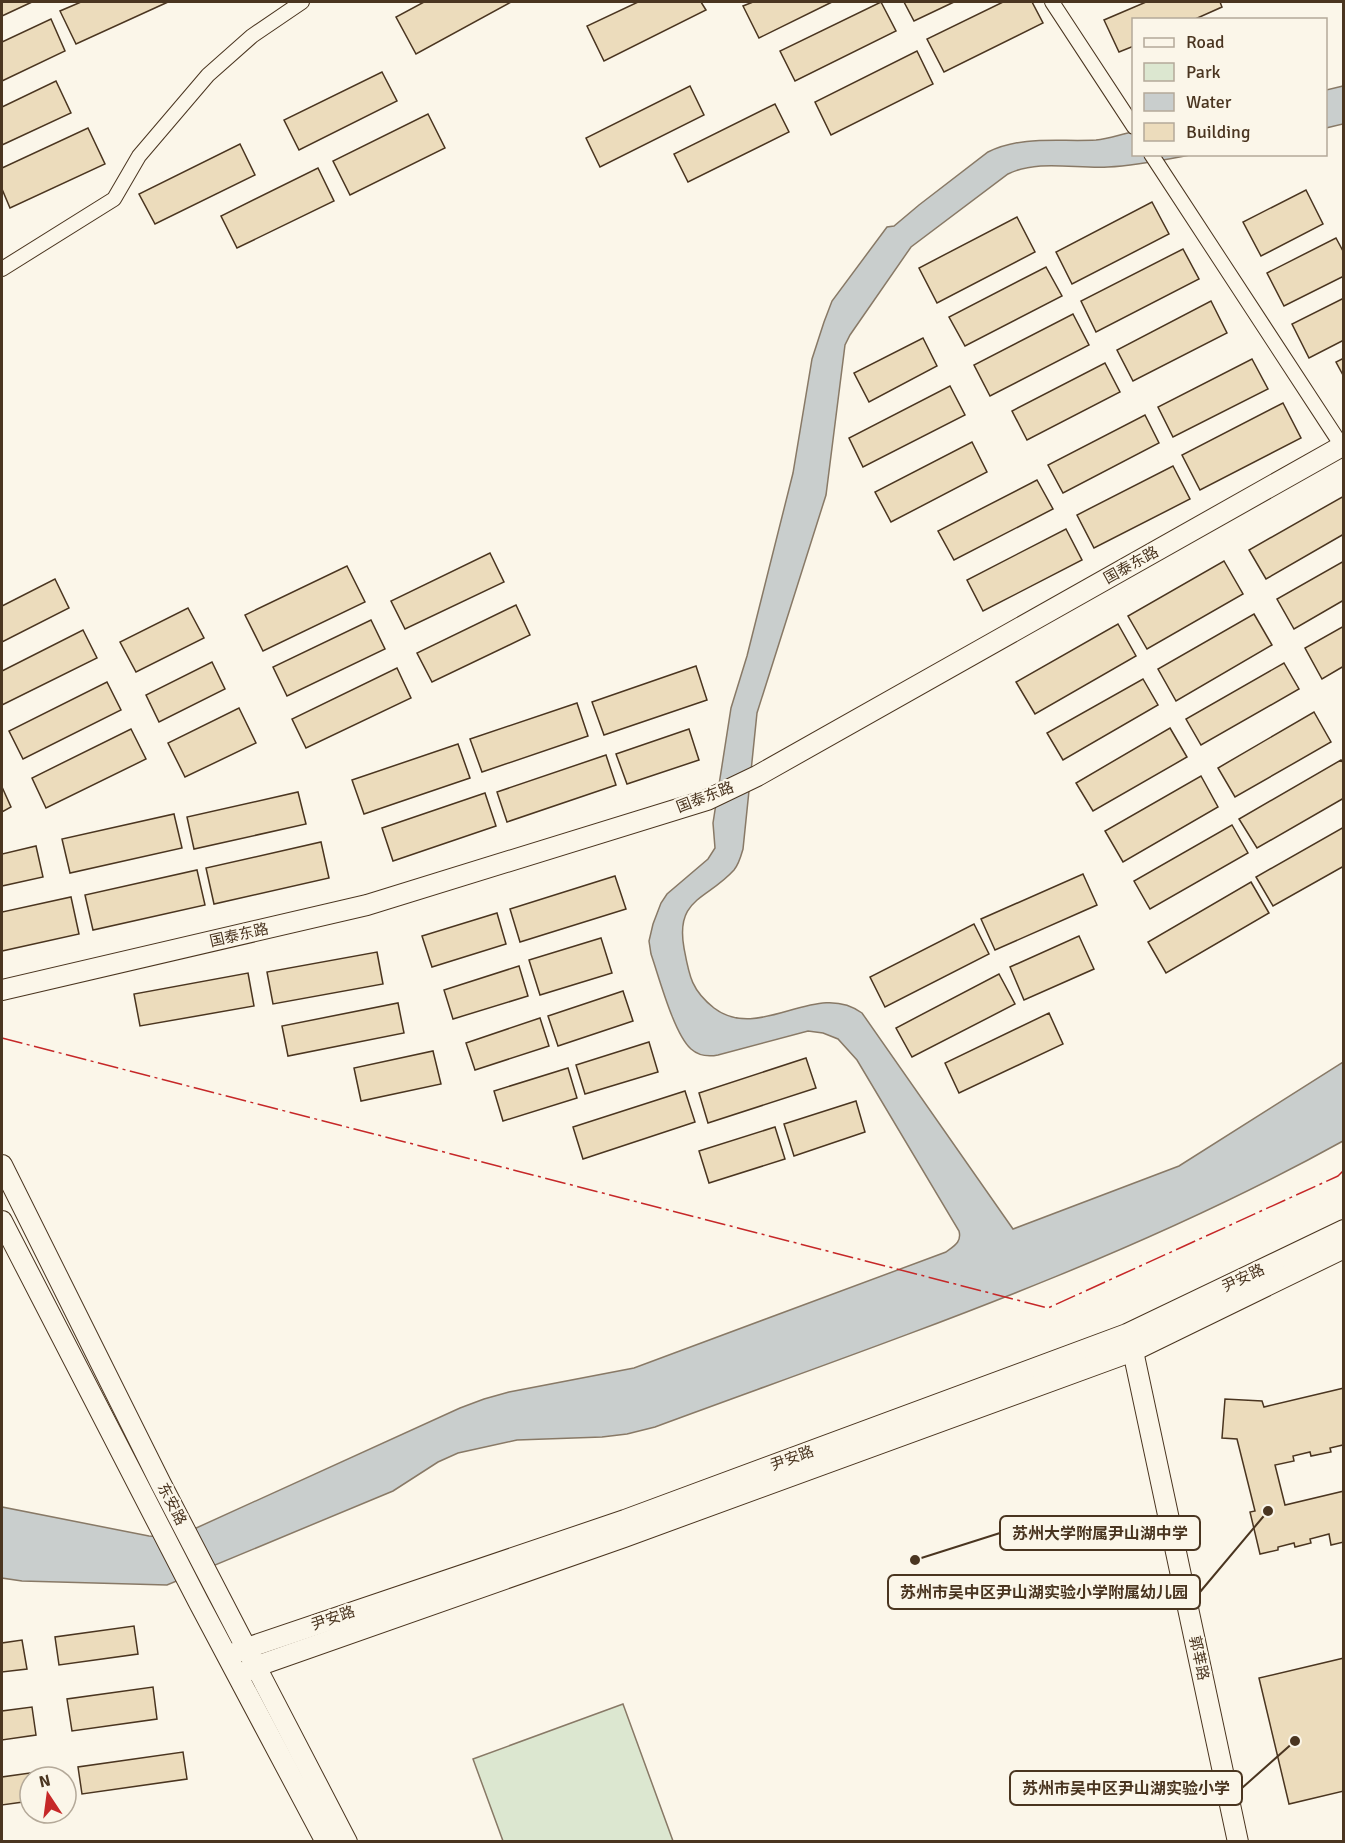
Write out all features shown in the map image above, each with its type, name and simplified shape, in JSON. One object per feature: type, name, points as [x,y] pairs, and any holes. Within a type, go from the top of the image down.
[{"type":"main road","name":"国泰东路","points":[[2,990],[367,905],[707,800],[757,776],[1343,447]]},
{"type":"main road","name":"东安路","points":[[2,1165],[161,1484],[347,1842]]},
{"type":"main road","name":"东安路","points":[[2,1221],[198,1601],[326,1842]]},
{"type":"main road","name":"尹安路","points":[[228,1656],[625,1520],[1130,1342],[1344,1230]]},
{"type":"main road","name":"尹安路","points":[[239,1675],[257,1666],[624,1536],[1130,1342],[1344,1248]]},
{"type":"main road","name":"郭莘路","points":[[1130,1342],[1238,1842]]},
{"type":"street","points":[[2,269],[114,199],[139,156],[208,75],[252,36],[302,2]]},
{"type":"street","points":[[1052,2],[1132,124]]},
{"type":"street","points":[[1153,156],[1343,447]]},
{"type":"green space","points":[[623,1704],[673,1841],[503,1841],[473,1759]]},
{"type":"water","points":[[1343,86],[1343,124],[1327,128],[1327,90]]},
{"type":"water","points":[[1132,132],[1132,156],[1184,156],[1118,166],[1032,167],[1008,174],[911,247],[850,335],[845,345],[826,495],[757,713],[743,849],[739,863],[734,870],[696,902],[684,919],[682,932],[688,966],[692,981],[700,995],[714,1008],[732,1017],[750,1019],[826,1003],[844,1004],[862,1013],[1013,1229],[1179,1166],[1343,1062],[1343,1141],[1260,1185],[1091,1262],[918,1331],[655,1427],[602,1437],[517,1440],[458,1453],[438,1462],[393,1491],[167,1585],[22,1581],[2,1578],[2,1507],[149,1536],[168,1537],[183,1534],[460,1408],[509,1392],[634,1368],[946,1252],[957,1243],[959,1231],[857,1060],[838,1039],[823,1033],[808,1031],[718,1055],[700,1055],[685,1042],[673,1018],[651,954],[649,941],[661,903],[667,894],[708,859],[715,848],[713,823],[731,708],[747,656],[793,473],[812,359],[832,301],[887,227],[894,226],[988,152],[1028,141],[1106,139]]},
{"type":"building","points":[[2,2],[32,2],[2,16]]},
{"type":"building","points":[[81,2],[168,2],[76,44],[60,11]]},
{"type":"building","points":[[424,2],[511,2],[416,54],[396,17]]},
{"type":"building","points":[[638,2],[701,2],[706,10],[604,61],[587,26]]},
{"type":"building","points":[[753,2],[832,2],[759,38],[743,6]]},
{"type":"building","points":[[881,2],[896,31],[795,81],[780,51]]},
{"type":"building","points":[[904,2],[954,2],[914,21]]},
{"type":"building","points":[[1003,2],[1032,2],[1043,23],[944,72],[927,39]]},
{"type":"building","points":[[1146,2],[1220,2],[1222,7],[1197,18],[1132,18],[1132,47],[1119,52],[1104,20]]},
{"type":"building","points":[[51,19],[65,51],[2,81],[2,42]]},
{"type":"building","points":[[917,51],[933,84],[831,135],[815,102]]},
{"type":"building","points":[[382,72],[397,101],[299,150],[284,120]]},
{"type":"building","points":[[56,81],[71,113],[2,145],[2,107]]},
{"type":"building","points":[[690,86],[704,115],[600,167],[586,138]]},
{"type":"building","points":[[775,104],[789,132],[688,182],[674,154]]},
{"type":"building","points":[[428,114],[445,148],[350,195],[333,161]]},
{"type":"building","points":[[88,128],[105,164],[10,208],[2,189],[2,168]]},
{"type":"building","points":[[240,144],[255,175],[155,224],[139,194]]},
{"type":"building","points":[[318,168],[334,201],[237,248],[221,216]]},
{"type":"building","points":[[1306,190],[1323,224],[1261,256],[1243,222]]},
{"type":"building","points":[[1152,202],[1169,234],[1072,284],[1056,252]]},
{"type":"building","points":[[1017,217],[1035,252],[937,303],[919,268]]},
{"type":"building","points":[[1336,238],[1344,253],[1344,276],[1284,306],[1267,273]]},
{"type":"building","points":[[1183,249],[1199,279],[1096,332],[1081,301]]},
{"type":"building","points":[[1046,267],[1062,296],[965,346],[949,317]]},
{"type":"building","points":[[1344,298],[1344,340],[1309,358],[1292,324]]},
{"type":"building","points":[[1211,301],[1227,333],[1133,381],[1117,350]]},
{"type":"building","points":[[1073,314],[1089,345],[990,396],[974,365]]},
{"type":"building","points":[[923,338],[937,366],[869,402],[854,373]]},
{"type":"building","points":[[1344,358],[1344,377],[1336,362]]},
{"type":"building","points":[[1252,359],[1268,389],[1173,437],[1158,407]]},
{"type":"building","points":[[1105,363],[1120,392],[1027,440],[1012,411]]},
{"type":"building","points":[[950,386],[965,415],[863,467],[849,438]]},
{"type":"building","points":[[1283,403],[1301,438],[1200,490],[1182,455]]},
{"type":"building","points":[[1145,415],[1159,443],[1063,493],[1048,465]]},
{"type":"building","points":[[972,442],[987,472],[891,522],[875,492]]},
{"type":"building","points":[[1173,466],[1190,499],[1094,548],[1077,515]]},
{"type":"building","points":[[1037,480],[1053,509],[954,560],[938,531]]},
{"type":"building","points":[[1344,496],[1344,534],[1266,579],[1249,550]]},
{"type":"building","points":[[1066,529],[1082,560],[983,611],[967,580]]},
{"type":"building","points":[[490,553],[504,582],[405,629],[391,601]]},
{"type":"building","points":[[1224,561],[1243,594],[1147,649],[1128,616]]},
{"type":"building","points":[[1344,561],[1344,600],[1294,629],[1277,599]]},
{"type":"building","points":[[347,566],[365,602],[263,651],[245,615]]},
{"type":"building","points":[[55,579],[69,608],[2,642],[2,606]]},
{"type":"building","points":[[516,605],[530,635],[432,682],[417,653]]},
{"type":"building","points":[[188,608],[204,638],[136,672],[120,642]]},
{"type":"building","points":[[1254,614],[1272,645],[1176,701],[1158,669]]},
{"type":"building","points":[[371,620],[385,649],[287,696],[273,667]]},
{"type":"building","points":[[1118,624],[1136,656],[1035,714],[1016,682]]},
{"type":"building","points":[[1344,626],[1344,666],[1322,679],[1305,648]]},
{"type":"building","points":[[83,630],[97,658],[2,705],[2,671]]},
{"type":"building","points":[[212,662],[225,689],[159,722],[146,695]]},
{"type":"building","points":[[1284,663],[1299,689],[1201,745],[1186,719]]},
{"type":"building","points":[[696,666],[707,700],[604,735],[592,702]]},
{"type":"building","points":[[397,668],[411,698],[306,748],[292,719]]},
{"type":"building","points":[[1143,679],[1158,705],[1063,760],[1047,733]]},
{"type":"building","points":[[107,682],[121,710],[23,759],[9,731]]},
{"type":"building","points":[[577,703],[588,736],[482,772],[470,739]]},
{"type":"building","points":[[239,708],[256,743],[185,777],[168,743]]},
{"type":"building","points":[[1314,712],[1331,742],[1235,797],[1218,768]]},
{"type":"building","points":[[1170,728],[1187,757],[1093,811],[1076,783]]},
{"type":"building","points":[[131,729],[146,759],[46,808],[32,778]]},
{"type":"building","points":[[689,729],[699,760],[627,784],[616,754]]},
{"type":"building","points":[[458,744],[470,778],[364,814],[352,780]]},
{"type":"building","points":[[606,755],[616,785],[507,822],[497,792]]},
{"type":"building","points":[[1341,760],[1344,764],[1344,798],[1257,848],[1239,819]]},
{"type":"building","points":[[1201,776],[1218,807],[1123,862],[1105,831]]},
{"type":"building","points":[[2,787],[11,807],[2,812]]},
{"type":"building","points":[[298,792],[306,824],[194,849],[187,817]]},
{"type":"building","points":[[485,793],[496,826],[393,861],[382,828]]},
{"type":"building","points":[[174,814],[182,848],[70,873],[62,839]]},
{"type":"building","points":[[1232,825],[1248,853],[1150,909],[1134,881]]},
{"type":"building","points":[[1344,827],[1344,866],[1273,906],[1256,877]]},
{"type":"building","points":[[321,842],[329,878],[214,904],[206,868]]},
{"type":"building","points":[[36,846],[43,877],[2,886],[2,854]]},
{"type":"building","points":[[197,870],[205,905],[93,930],[85,895]]},
{"type":"building","points":[[1083,874],[1097,905],[995,950],[981,919]]},
{"type":"building","points":[[615,876],[626,909],[520,942],[510,909]]},
{"type":"building","points":[[1251,882],[1269,913],[1166,973],[1148,942]]},
{"type":"building","points":[[71,897],[79,934],[2,951],[2,912]]},
{"type":"building","points":[[497,913],[506,944],[432,967],[422,936]]},
{"type":"building","points":[[974,924],[989,954],[885,1007],[870,977]]},
{"type":"building","points":[[1079,936],[1094,969],[1024,1000],[1010,967]]},
{"type":"building","points":[[601,938],[612,973],[540,995],[529,960]]},
{"type":"building","points":[[377,952],[383,984],[273,1004],[267,972]]},
{"type":"building","points":[[519,966],[528,996],[453,1019],[444,990]]},
{"type":"building","points":[[248,973],[254,1006],[140,1026],[134,994]]},
{"type":"building","points":[[999,974],[1015,1004],[912,1057],[896,1028]]},
{"type":"building","points":[[623,991],[633,1021],[558,1046],[548,1016]]},
{"type":"building","points":[[398,1003],[404,1033],[288,1056],[282,1026]]},
{"type":"building","points":[[1049,1013],[1063,1044],[959,1093],[945,1063]]},
{"type":"building","points":[[540,1018],[549,1046],[475,1070],[466,1043]]},
{"type":"building","points":[[649,1042],[658,1072],[585,1094],[576,1065]]},
{"type":"building","points":[[433,1051],[441,1084],[361,1101],[354,1068]]},
{"type":"building","points":[[806,1058],[816,1088],[708,1123],[699,1093]]},
{"type":"building","points":[[568,1068],[577,1098],[503,1121],[494,1091]]},
{"type":"building","points":[[685,1091],[695,1122],[583,1159],[573,1127]]},
{"type":"building","points":[[856,1101],[865,1132],[794,1156],[784,1124]]},
{"type":"building","points":[[775,1127],[785,1159],[709,1183],[699,1151]]},
{"type":"building","points":[[1344,1388],[1344,1448],[1343,1445],[1330,1448],[1331,1452],[1311,1456],[1310,1452],[1293,1456],[1294,1461],[1275,1465],[1285,1505],[1344,1491],[1344,1542],[1331,1545],[1329,1534],[1310,1539],[1311,1543],[1295,1547],[1294,1543],[1260,1554],[1250,1512],[1255,1511],[1237,1439],[1222,1438],[1225,1399],[1262,1401],[1264,1407]]},
{"type":"building","points":[[134,1626],[138,1654],[59,1665],[55,1637]]},
{"type":"building","points":[[22,1640],[27,1669],[2,1672],[2,1643]]},
{"type":"building","points":[[1344,1658],[1344,1791],[1289,1804],[1259,1678]]},
{"type":"building","points":[[153,1687],[157,1719],[72,1731],[67,1699]]},
{"type":"building","points":[[32,1707],[36,1735],[2,1740],[2,1711]]},
{"type":"building","points":[[183,1752],[187,1779],[82,1794],[78,1767]]},
{"type":"building","points":[[18,1775],[18,1803],[2,1805],[2,1777]]},
{"type":"power","points":[[2,1038],[1048,1308],[1338,1176],[1344,1170]]},
{"type":"place","name":"苏州市吴中区尹山湖实验小学附属幼儿园","points":[[1268,1511]]},
{"type":"place","name":"苏州大学附属尹山湖中学","points":[[915,1560]]},
{"type":"place","name":"苏州市吴中区尹山湖实验小学","points":[[1295,1741]]}]
